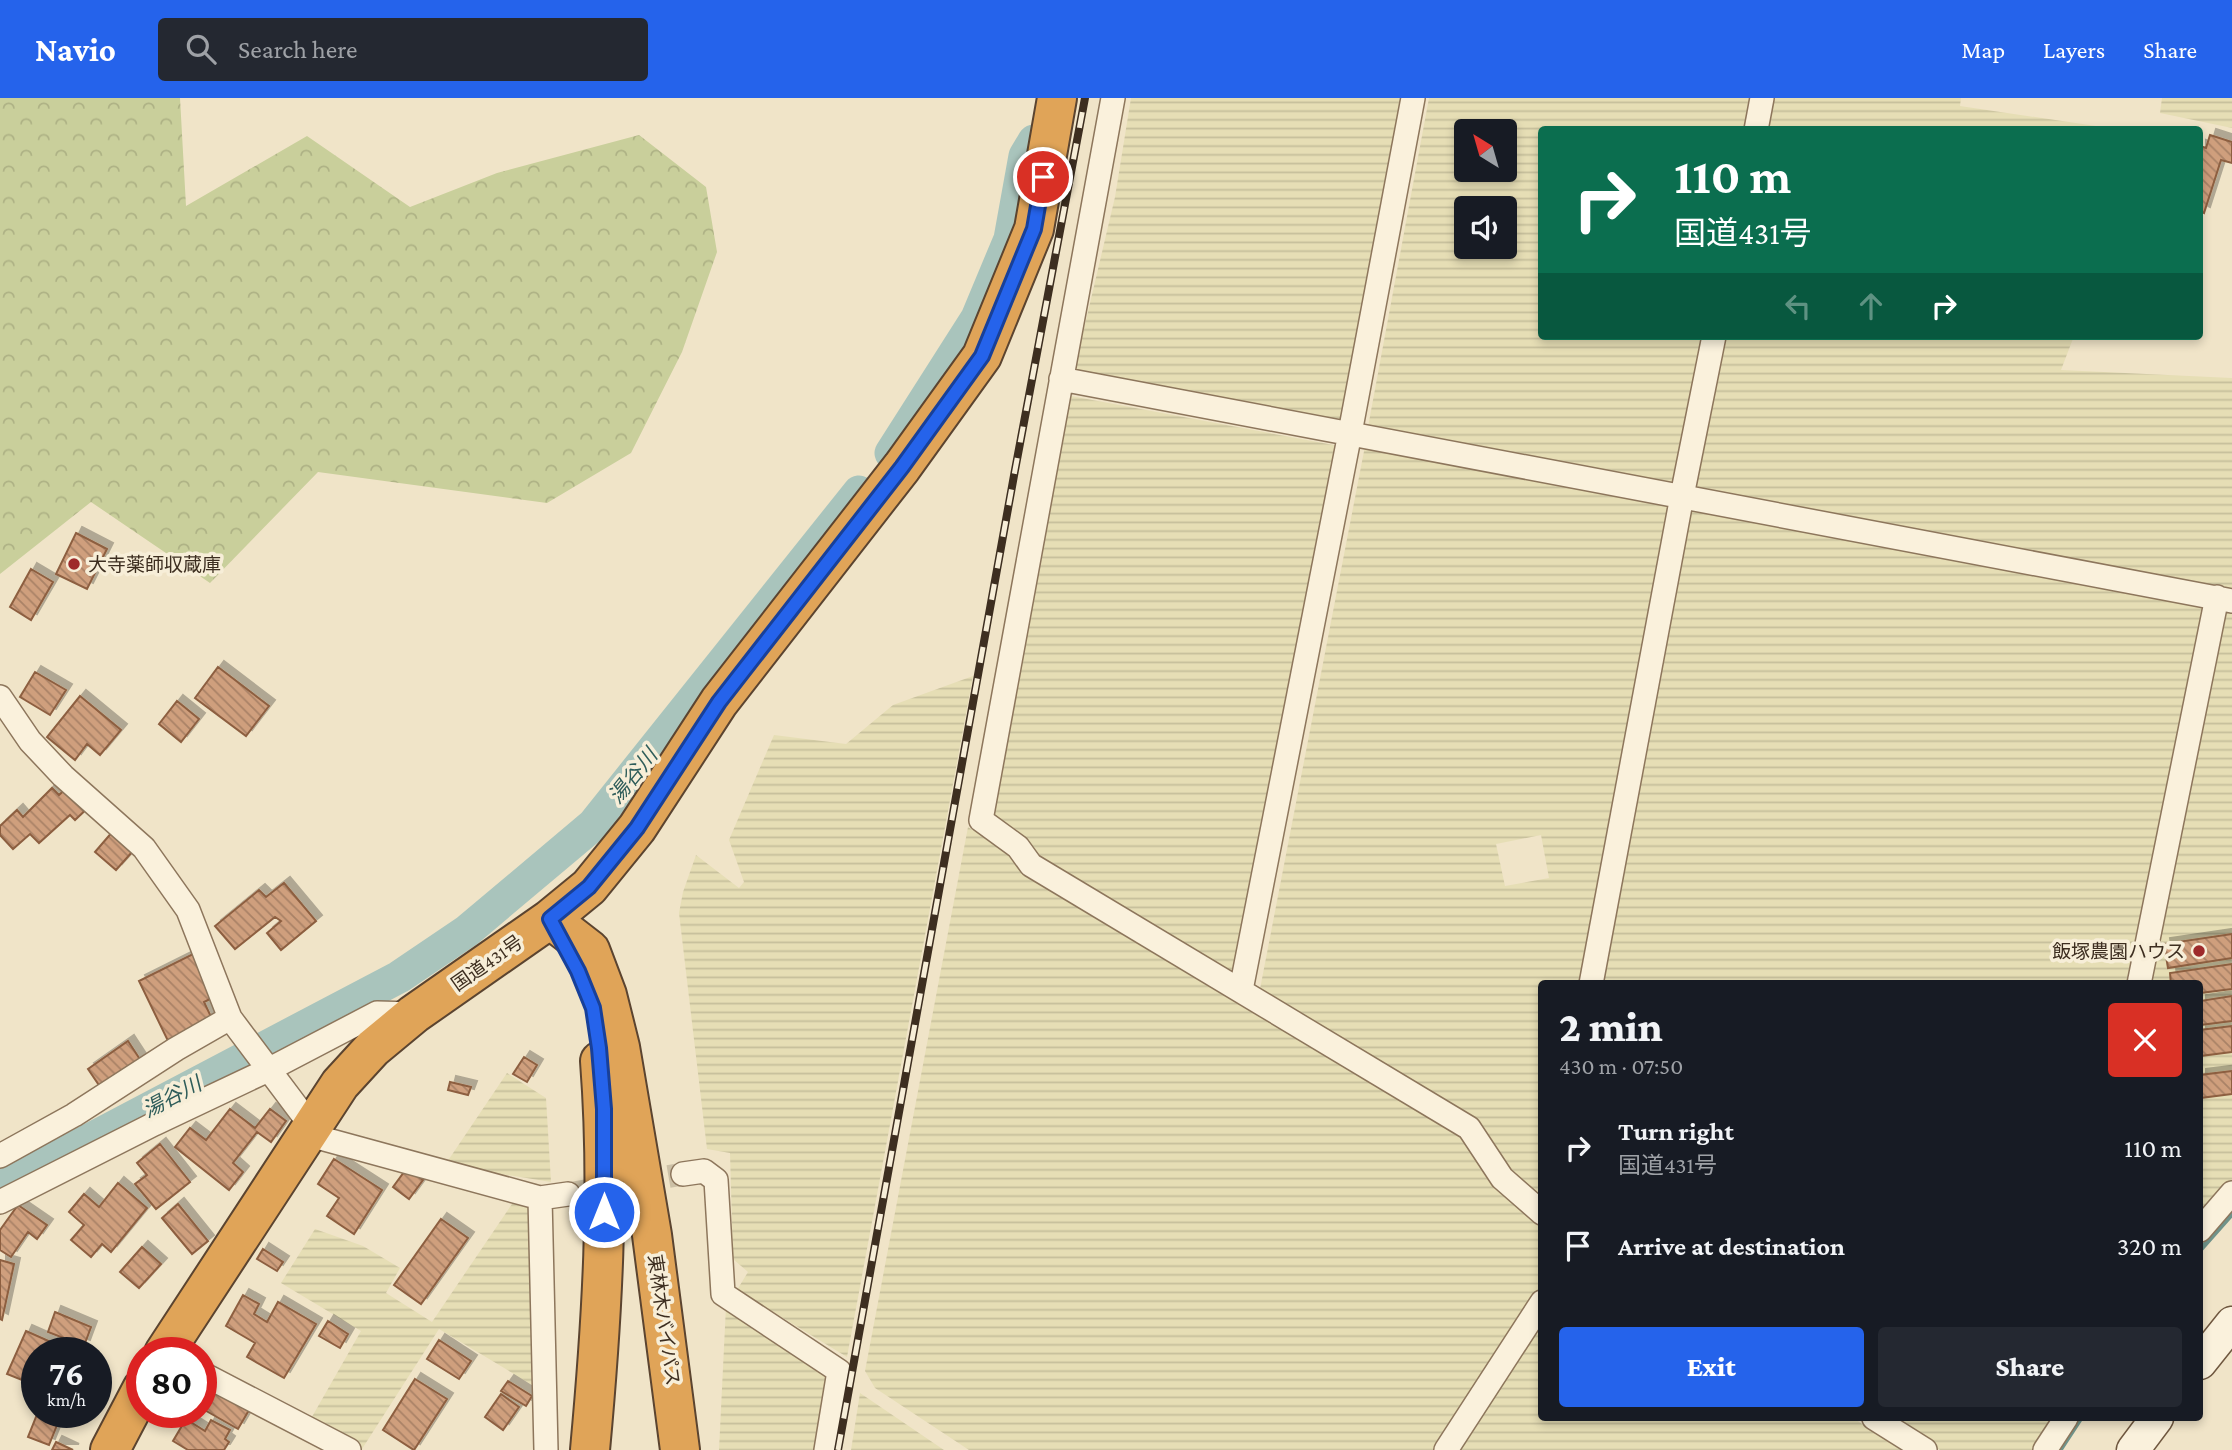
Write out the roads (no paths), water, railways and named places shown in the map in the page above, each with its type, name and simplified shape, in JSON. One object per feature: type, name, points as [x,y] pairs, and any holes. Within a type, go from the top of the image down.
[{"type":"highway","name":"国道431号","points":[[174,1337],[340,1084],[365,1057],[414,1014],[550,919],[589,887],[637,828],[719,702],[902,467],[982,356],[1034,229],[1057,98]]},
{"type":"highway","points":[[550,919],[578,971],[593,1008],[603,1097],[604,1212],[590,1450]]},
{"type":"highway","name":"東林木バイパス","points":[[550,919],[590,950],[620,1047],[652,1235],[681,1450]]},
{"type":"highway","points":[[110,1450],[126,1420]]},
{"type":"main road","points":[[2203,1359],[2232,1324]]},
{"type":"main road","points":[[2133,1450],[2155,1421]]},
{"type":"street","points":[[1113,98],[981,820],[1018,848],[1031,865],[1469,1128],[1502,1178],[1538,1210]]},
{"type":"street","points":[[1241,990],[1413,98]]},
{"type":"street","points":[[1757,126],[1762,98]]},
{"type":"street","points":[[1592,980],[1713,340]]},
{"type":"street","points":[[1061,379],[2224,599],[2140,980]]},
{"type":"street","points":[[0,697],[30,741],[63,776],[144,849],[188,910],[230,1018],[312,1127],[324,1139],[540,1198],[568,1194]]},
{"type":"street","points":[[0,1202],[268,1070],[377,1013],[414,1014]]},
{"type":"street","points":[[0,1156],[74,1115],[176,1049],[230,1018]]},
{"type":"street","points":[[682,1174],[704,1171],[716,1180],[723,1294],[839,1371],[826,1450]]},
{"type":"street","points":[[2203,1227],[2232,1193]]},
{"type":"street","points":[[540,1198],[546,1450]]},
{"type":"street","points":[[1446,1450],[1538,1308]]},
{"type":"street","points":[[217,1381],[349,1450]]},
{"type":"street","points":[[1879,1421],[1925,1450]]},
{"type":"street","points":[[2045,1450],[2064,1421]]},
{"type":"waterway","name":"湯谷川","points":[[891,453],[977,318],[1010,239],[1025,156],[1034,141]]},
{"type":"waterway","name":"湯谷川","points":[[0,1187],[399,977],[467,931],[593,825],[859,492]]},
{"type":"waterway","points":[[2203,1247],[2232,1214]]},
{"type":"waterway","points":[[2060,1450],[2079,1421]]},
{"type":"tunnel","points":[[568,1194],[683,1174]]},
{"type":"railway","points":[[838,1450],[1085,98]]},
{"type":"place","name":"大寺薬師収蔵庫","points":[[74,564]]},
{"type":"place","name":"飯塚農園ハウス","points":[[2199,951]]}]
